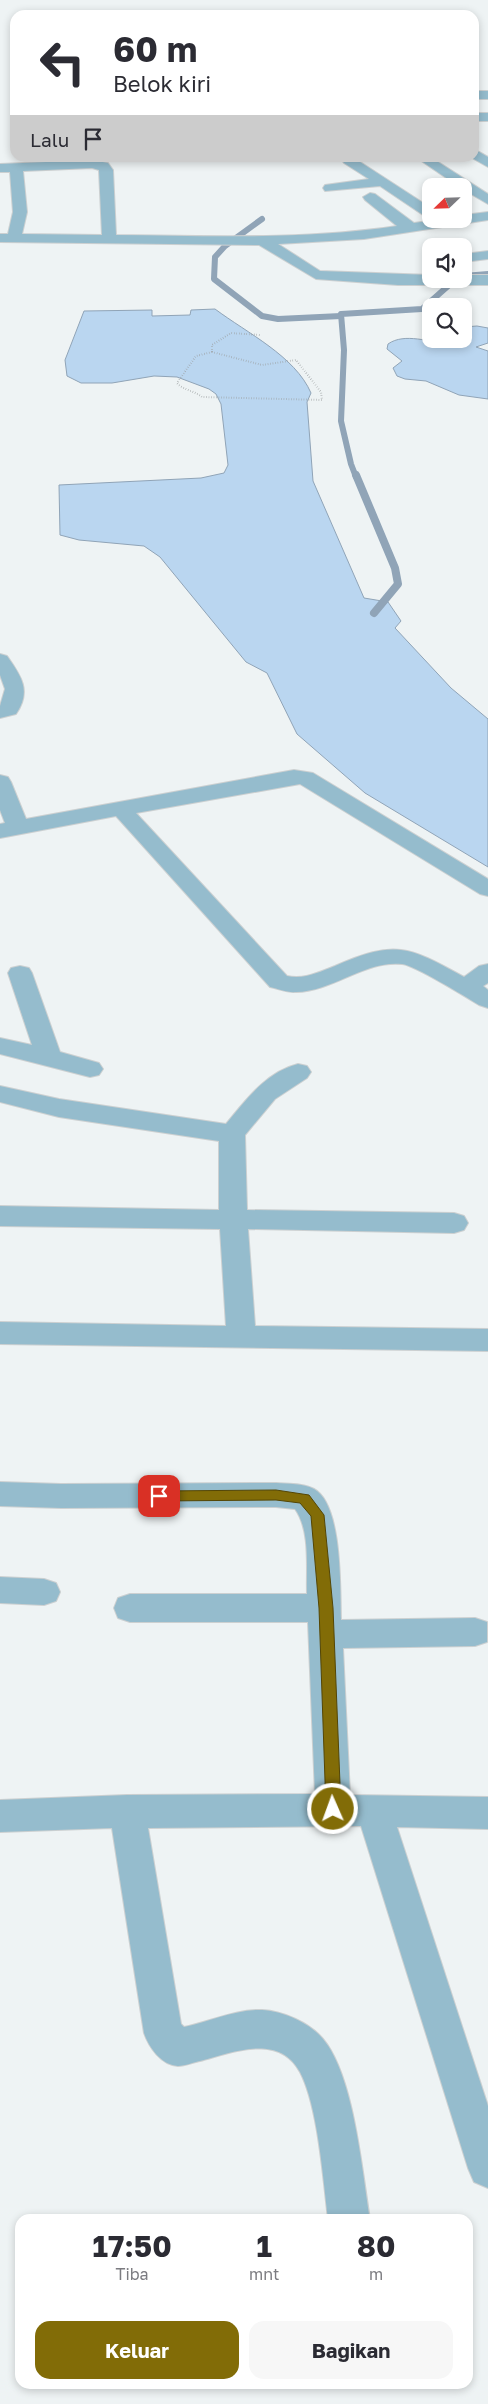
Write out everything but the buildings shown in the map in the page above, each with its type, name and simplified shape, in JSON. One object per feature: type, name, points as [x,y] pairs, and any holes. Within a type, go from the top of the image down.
[{"type":"street","points":[[352,162],[422,208]]},
{"type":"street","points":[[430,162],[488,200]]},
{"type":"street","points":[[0,168],[92,164],[105,167],[110,239]]},
{"type":"street","points":[[16,168],[20,212],[7,238],[262,241],[364,235],[422,226]]},
{"type":"street","points":[[330,188],[381,182]]},
{"type":"street","points":[[370,197],[399,221],[412,228]]},
{"type":"street","points":[[472,218],[488,216]]},
{"type":"street","points":[[262,241],[316,275],[383,279],[488,280]]},
{"type":"street","points":[[472,257],[488,255]]},
{"type":"street","points":[[383,279],[422,267]]},
{"type":"street","points":[[0,660],[14,681],[16,695],[9,710],[0,712]]},
{"type":"street","points":[[0,782],[9,829],[283,778],[304,778],[488,889]]},
{"type":"street","points":[[120,808],[279,982],[298,986],[308,985],[362,961],[386,956],[408,957],[488,1000]]},
{"type":"street","points":[[466,987],[488,971]]},
{"type":"street","points":[[20,973],[49,1058]]},
{"type":"street","points":[[0,1046],[90,1069]]},
{"type":"street","points":[[241,1338],[233,1219],[232,1134],[266,1093],[298,1072]]},
{"type":"street","points":[[0,1094],[59,1108],[232,1134]]},
{"type":"street","points":[[0,1216],[454,1223]]},
{"type":"street","points":[[0,1333],[241,1338],[488,1340]]},
{"type":"street","points":[[0,1494],[61,1496],[276,1495],[304,1498],[317,1515],[326,1621],[333,1809]]},
{"type":"street","points":[[0,1590],[44,1592]]},
{"type":"street","points":[[130,1608],[475,1632]]},
{"type":"street","points":[[0,1816],[127,1811],[333,1809],[488,1813]]},
{"type":"street","points":[[374,1810],[488,2168]]},
{"type":"street","points":[[127,1811],[163,2033],[177,2047],[256,2029],[273,2030],[293,2038],[313,2057],[328,2090],[348,2214]]},
{"type":"path","points":[[212,352],[212,346],[231,333],[260,335]]},
{"type":"path","points":[[212,352],[262,365],[296,360],[321,392],[322,400],[202,397],[196,392],[179,386],[177,383],[196,356],[212,352]]},
{"type":"water","points":[[215,309],[282,356],[304,380],[311,393],[307,402],[313,481],[364,598],[388,602],[401,621],[395,628],[451,688],[488,719],[488,867],[365,793],[297,734],[267,673],[246,662],[160,557],[144,546],[79,540],[60,535],[59,485],[201,478],[224,473],[228,465],[221,404],[216,394],[209,389],[177,377],[154,376],[112,383],[81,383],[67,376],[65,360],[84,311],[152,310],[152,316],[190,315],[191,310]]},
{"type":"water","points":[[472,326],[488,328],[488,343],[476,347],[488,351],[488,399],[459,395],[426,381],[405,379],[397,376],[393,368],[402,361],[387,349],[388,344],[410,338],[422,340],[422,348],[472,348]]},
{"type":"waterway","points":[[262,219],[225,246],[215,257],[214,279],[262,316],[278,319],[341,316]]},
{"type":"waterway","points":[[472,275],[488,274]]},
{"type":"waterway","points":[[356,477],[341,421],[344,350],[341,314],[422,309],[446,288]]},
{"type":"waterway","points":[[356,475],[395,568],[398,584],[374,613]]},
{"type":"route","points":[[159,1496],[276,1495],[304,1498],[317,1515],[326,1608],[333,1809]]}]
